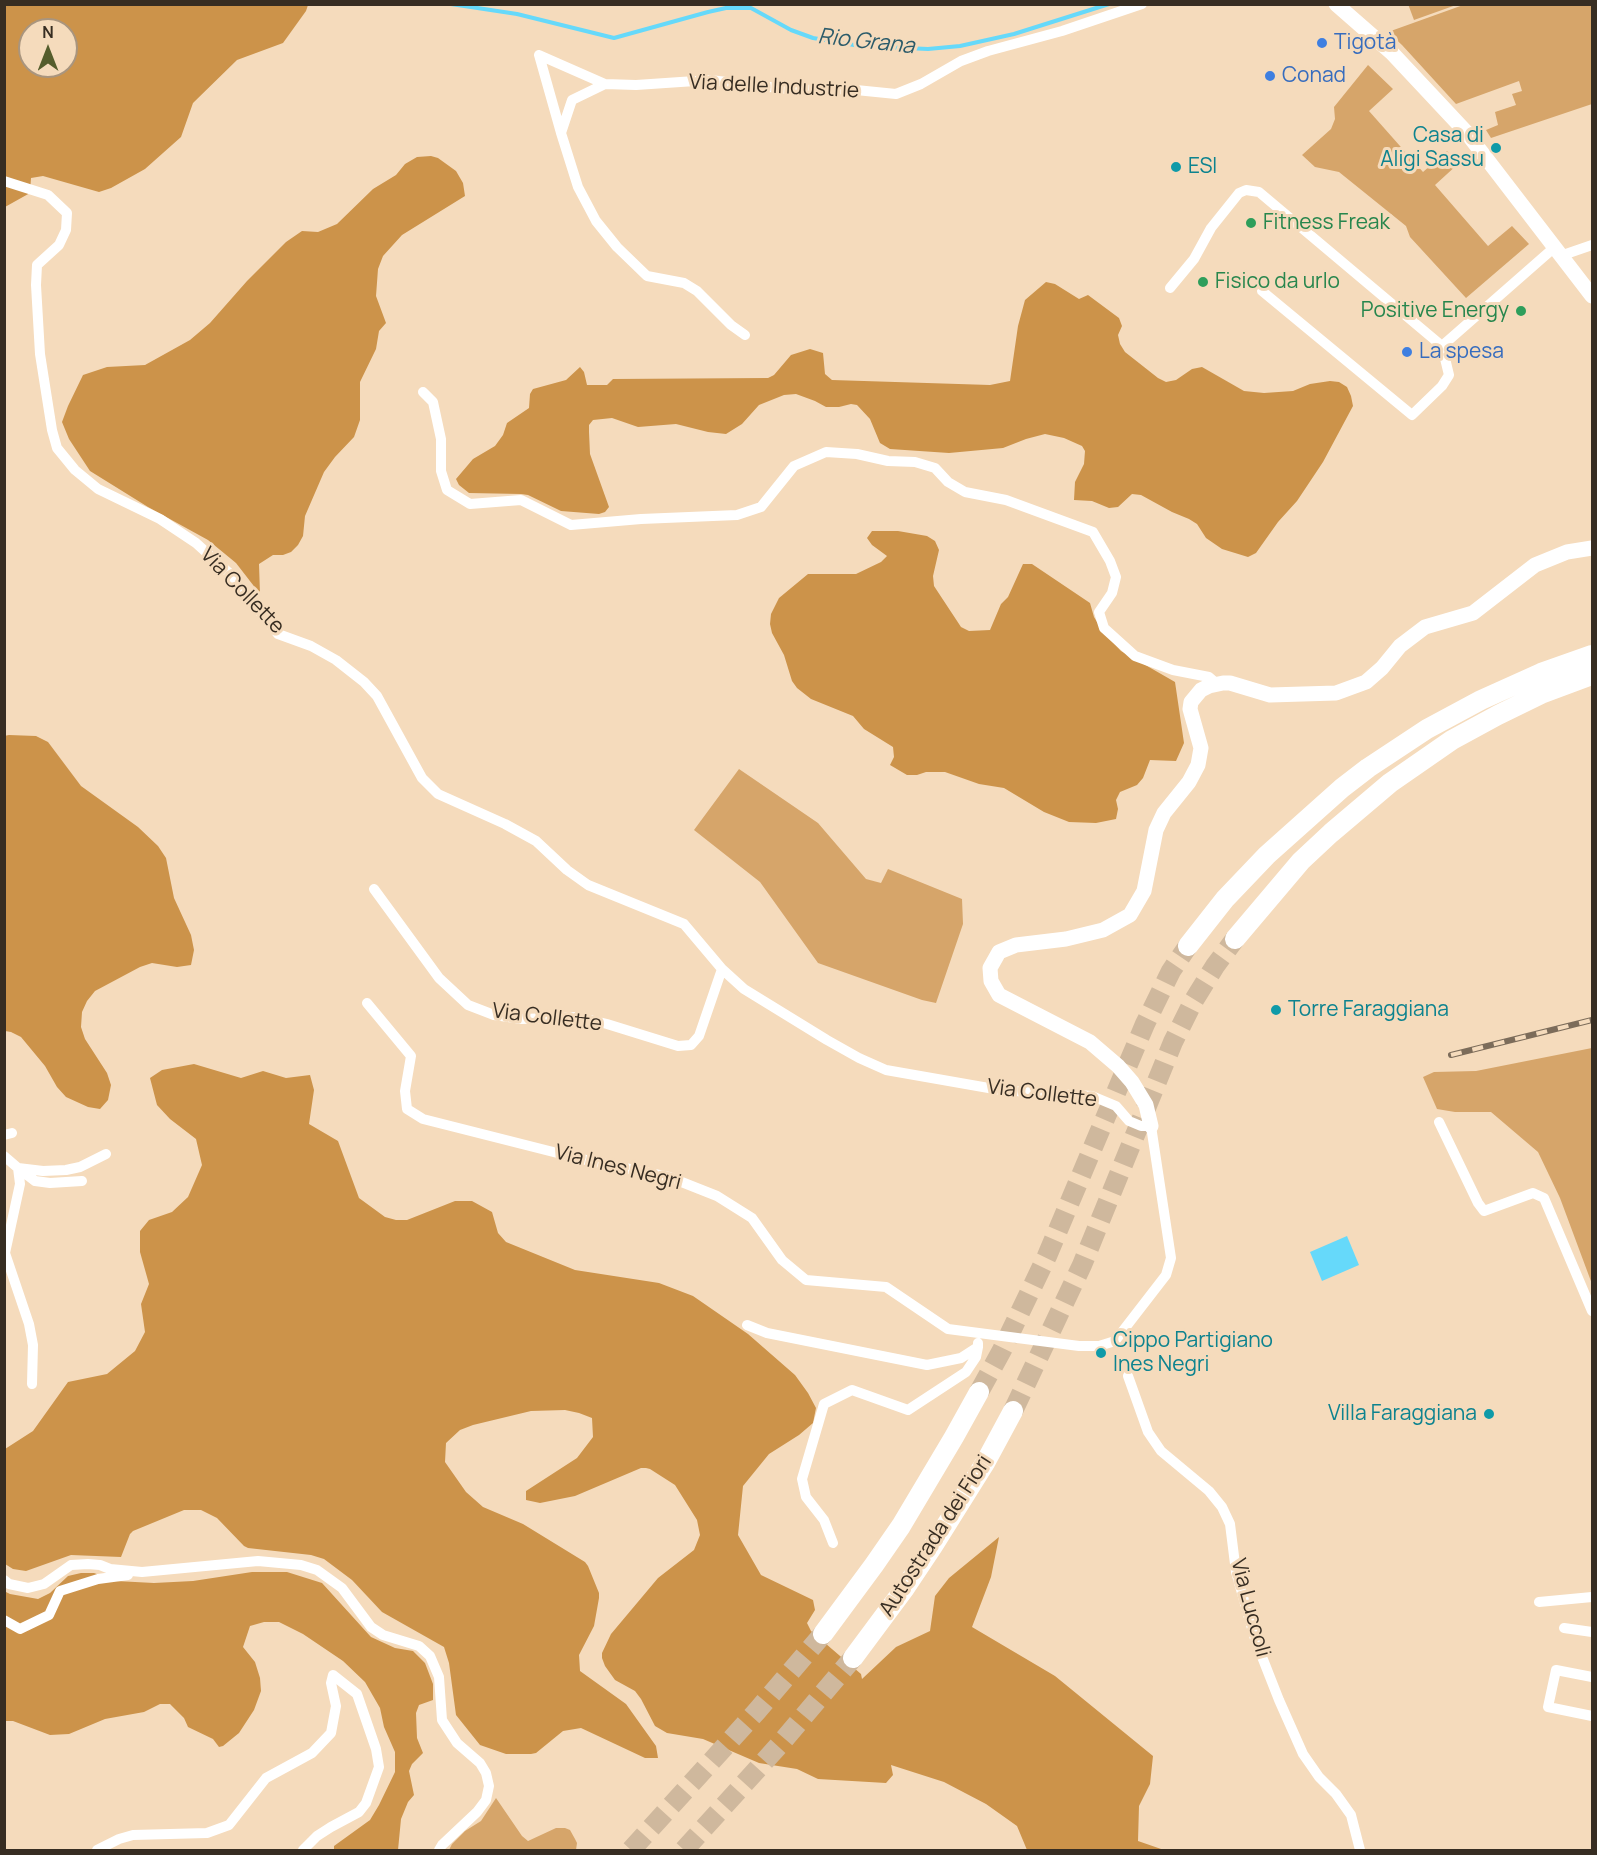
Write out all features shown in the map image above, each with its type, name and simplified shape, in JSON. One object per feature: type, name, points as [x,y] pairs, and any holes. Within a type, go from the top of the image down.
[{"type":"highway","points":[[1188,946],[1225,899],[1268,855],[1342,788],[1368,768],[1427,729],[1481,700],[1541,673],[1593,655]]},
{"type":"highway","points":[[1235,939],[1301,861],[1330,833],[1390,783],[1452,740],[1498,715],[1541,694],[1593,675]]},
{"type":"highway","name":"Autostrada dei Fiori","points":[[823,1634],[907,1516],[979,1392]]},
{"type":"highway","name":"Autostrada dei Fiori","points":[[853,1658],[933,1546],[984,1463],[1013,1410]]},
{"type":"street","name":"Via delle Industrie","points":[[573,100],[605,84],[636,85],[710,80],[795,90],[846,89],[896,94],[921,84],[961,61],[988,51],[1062,31],[1142,4]]},
{"type":"street","points":[[1336,4],[1392,53],[1466,132],[1593,296]]},
{"type":"street","points":[[605,84],[539,55],[578,188],[596,221],[617,248],[647,276],[684,283],[697,291],[731,325],[745,335]]},
{"type":"street","points":[[552,97],[573,100],[561,133]]},
{"type":"street","name":"Via Collette","points":[[4,182],[48,195],[67,213],[66,230],[58,245],[37,265],[36,285],[40,354],[57,448],[75,470],[98,489],[160,519],[196,543],[228,572],[278,634],[311,646],[336,660],[364,682],[377,696],[422,778],[438,794],[506,824],[536,841],[567,870],[588,885],[684,924],[722,969],[744,989],[859,1058],[886,1070],[1000,1090],[1092,1096],[1116,1106],[1129,1121],[1141,1126],[1151,1126]]},
{"type":"street","points":[[1170,288],[1194,259],[1211,228],[1239,193],[1246,190],[1259,192],[1442,346],[1449,375],[1442,386],[1412,415],[1262,291]]},
{"type":"street","points":[[1442,346],[1559,250],[1593,245]]},
{"type":"street","points":[[423,392],[433,402],[441,439],[441,471],[447,490],[470,504],[521,500],[571,525],[737,515],[761,507],[794,466],[826,452],[857,454],[888,461],[915,462],[935,468],[948,482],[965,492],[1006,500],[1093,532],[1110,561],[1116,577],[1112,593],[1099,612],[1104,628],[1135,656],[1173,670],[1209,677],[1216,683]]},
{"type":"street","points":[[1151,1126],[1146,1105],[1132,1082],[1118,1066],[1090,1042],[999,995],[991,981],[990,968],[999,952],[1016,945],[1066,939],[1103,930],[1130,915],[1144,891],[1156,830],[1164,813],[1189,782],[1198,765],[1201,748],[1190,709],[1191,702],[1201,690],[1216,683],[1230,683],[1270,695],[1336,693],[1366,682],[1382,668],[1400,646],[1425,627],[1473,613],[1535,565],[1567,552],[1593,548]]},
{"type":"street","name":"Via Collette","points":[[374,889],[439,978],[468,1005],[494,1015],[522,1019],[578,1017],[678,1047],[691,1046],[699,1036],[722,969]]},
{"type":"street","name":"Via Ines Negri","points":[[368,1003],[411,1056],[405,1092],[407,1109],[423,1119],[581,1159],[669,1177],[717,1197],[752,1218],[782,1260],[806,1280],[886,1287],[948,1329],[1079,1346],[1100,1346],[1115,1341],[1166,1275],[1171,1258],[1151,1126]]},
{"type":"street","points":[[1438,1122],[1484,1211],[1533,1193],[1544,1198],[1593,1311]]},
{"type":"street","points":[[18,1168],[43,1171],[66,1170],[80,1167],[106,1154]]},
{"type":"street","points":[[4,1156],[35,1181],[50,1183],[82,1181]]},
{"type":"street","points":[[18,1168],[20,1184],[5,1253],[33,1346],[32,1384]]},
{"type":"street","points":[[747,1325],[767,1333],[927,1365],[961,1358],[978,1347]]},
{"type":"street","points":[[833,1543],[824,1520],[806,1497],[802,1479],[824,1404],[852,1390],[908,1410],[966,1372],[976,1357],[980,1334]]},
{"type":"street","name":"Via Luccoli","points":[[1128,1376],[1148,1432],[1161,1451],[1209,1491],[1222,1507],[1230,1524],[1236,1572],[1255,1639],[1279,1700],[1303,1754],[1351,1815],[1360,1851]]},
{"type":"street","points":[[4,1620],[20,1629],[49,1615],[60,1591],[98,1579],[141,1572],[258,1561],[317,1570],[342,1588],[371,1627],[383,1635],[419,1646],[430,1656],[439,1677],[442,1720],[457,1743],[480,1763],[486,1773],[489,1786],[486,1800],[477,1812],[442,1845],[439,1851]]},
{"type":"street","points":[[4,1580],[9,1584],[28,1588],[44,1584],[70,1565],[79,1564],[141,1572]]},
{"type":"street","points":[[1539,1602],[1593,1597]]},
{"type":"street","points":[[1564,1628],[1593,1632]]},
{"type":"street","points":[[1593,1677],[1556,1670],[1548,1707],[1593,1716]]},
{"type":"street","points":[[97,1851],[119,1839],[134,1835],[207,1833],[229,1826],[266,1778],[312,1753],[331,1733],[336,1706],[331,1683],[333,1676],[357,1694],[376,1749],[379,1767],[366,1803],[358,1812],[317,1836],[303,1851]]},
{"type":"shaded area","points":[[1408,4],[1456,4],[1456,5],[1414,20]]},
{"type":"shaded area","points":[[1466,4],[1592,5],[1592,104],[1491,138],[1486,130],[1498,125],[1495,112],[1516,105],[1512,94],[1522,91],[1519,81],[1456,104],[1388,32]]},
{"type":"shaded area","points":[[5,5],[308,5],[283,43],[237,60],[193,103],[181,137],[145,169],[99,192],[43,176],[31,178],[30,193],[5,207]]},
{"type":"shaded area","points":[[1368,65],[1393,89],[1369,111],[1423,172],[1447,151],[1458,164],[1435,185],[1488,246],[1512,226],[1529,244],[1466,298],[1410,237],[1406,226],[1339,172],[1315,167],[1302,155],[1331,129],[1335,119],[1334,107]]},
{"type":"shaded area","points":[[417,157],[438,158],[456,171],[463,183],[465,196],[402,235],[383,256],[378,269],[376,296],[386,323],[379,331],[376,349],[360,382],[360,420],[354,437],[324,472],[305,516],[303,536],[298,545],[291,552],[273,555],[259,564],[260,594],[236,563],[208,540],[90,471],[69,439],[62,422],[68,406],[83,375],[107,367],[145,365],[190,340],[210,323],[286,242],[302,231],[318,232],[337,224],[373,189],[396,175],[405,164]]},
{"type":"shaded area","points":[[1046,282],[1055,284],[1079,299],[1088,295],[1119,318],[1122,326],[1118,335],[1125,352],[1166,382],[1176,380],[1192,369],[1202,367],[1244,391],[1264,393],[1293,391],[1310,384],[1330,381],[1339,382],[1347,387],[1353,406],[1323,462],[1297,501],[1278,522],[1256,553],[1248,557],[1222,549],[1206,538],[1197,524],[1141,495],[1132,494],[1118,507],[1109,508],[1092,501],[1074,500],[1075,482],[1084,464],[1085,451],[1082,446],[1064,438],[1045,434],[1003,448],[949,453],[890,449],[880,443],[870,419],[857,405],[826,407],[796,394],[784,395],[759,405],[742,424],[726,434],[676,424],[638,427],[612,418],[593,420],[589,425],[590,454],[609,507],[605,512],[599,514],[561,511],[528,495],[469,493],[459,485],[456,479],[473,459],[495,446],[503,435],[507,423],[529,408],[530,394],[533,389],[566,380],[580,367],[584,372],[587,385],[607,385],[613,379],[768,378],[774,375],[791,355],[810,349],[823,353],[825,374],[832,380],[990,385],[1010,381],[1018,326],[1025,300]]},
{"type":"shaded area","points":[[872,531],[898,531],[927,536],[935,541],[939,550],[933,576],[934,586],[961,627],[969,631],[990,630],[1023,564],[1032,564],[1090,603],[1094,617],[1103,632],[1121,651],[1175,682],[1184,743],[1176,761],[1150,760],[1143,778],[1137,785],[1120,792],[1116,800],[1118,809],[1116,819],[1096,823],[1069,822],[1044,812],[1004,788],[979,784],[945,772],[907,775],[890,765],[894,757],[893,747],[864,729],[853,716],[811,699],[797,688],[792,681],[784,655],[772,633],[770,624],[771,614],[779,598],[808,574],[856,574],[881,562],[887,556],[872,545],[867,538]]},
{"type":"shaded area","points":[[4,736],[36,736],[48,742],[81,786],[138,827],[158,846],[166,858],[174,898],[191,935],[194,950],[191,965],[177,967],[152,963],[140,967],[95,991],[87,1001],[82,1012],[81,1027],[85,1039],[107,1073],[111,1085],[108,1100],[100,1109],[88,1107],[66,1097],[57,1087],[45,1066],[21,1037],[5,1031]]},
{"type":"shaded area","points":[[739,769],[818,823],[866,879],[881,883],[888,869],[962,899],[963,924],[936,1003],[818,963],[760,882],[694,830]]},
{"type":"shaded area","points":[[1592,1048],[1592,1284],[1560,1198],[1538,1152],[1491,1112],[1455,1112],[1437,1109],[1423,1077],[1434,1072],[1476,1071]]},
{"type":"shaded area","points":[[194,1064],[241,1078],[263,1071],[286,1078],[310,1075],[314,1090],[309,1124],[338,1141],[359,1198],[385,1217],[407,1220],[455,1201],[472,1201],[492,1212],[498,1233],[506,1242],[575,1270],[659,1283],[693,1296],[748,1334],[795,1375],[816,1408],[813,1423],[769,1454],[743,1486],[738,1535],[761,1575],[813,1600],[815,1610],[807,1623],[811,1631],[861,1674],[862,1679],[896,1647],[930,1631],[935,1596],[949,1578],[999,1537],[991,1577],[972,1627],[1055,1676],[1153,1756],[1150,1784],[1139,1806],[1138,1841],[1164,1850],[1027,1850],[1017,1826],[986,1804],[944,1782],[891,1765],[893,1775],[886,1783],[818,1779],[797,1769],[759,1763],[703,1739],[667,1733],[655,1726],[635,1691],[615,1680],[605,1666],[602,1653],[611,1634],[658,1578],[694,1550],[700,1535],[697,1520],[675,1485],[646,1468],[641,1468],[575,1496],[540,1503],[526,1500],[526,1491],[577,1458],[593,1437],[592,1418],[579,1413],[565,1410],[531,1411],[473,1425],[460,1430],[446,1443],[445,1462],[466,1492],[483,1507],[523,1524],[588,1566],[599,1598],[594,1626],[579,1655],[580,1671],[626,1704],[656,1746],[658,1758],[645,1758],[581,1728],[563,1731],[536,1753],[531,1754],[506,1754],[480,1745],[456,1715],[449,1663],[444,1647],[382,1612],[352,1580],[324,1559],[311,1555],[248,1548],[217,1518],[201,1510],[184,1510],[133,1531],[121,1557],[71,1555],[26,1571],[13,1569],[5,1564],[5,1449],[33,1431],[68,1382],[107,1374],[135,1351],[145,1332],[141,1304],[149,1284],[140,1252],[140,1231],[149,1220],[172,1212],[188,1197],[202,1165],[196,1139],[170,1119],[157,1105],[150,1078],[162,1070]]},
{"type":"shaded area","points":[[252,1572],[287,1572],[322,1583],[371,1637],[395,1648],[413,1651],[425,1663],[433,1684],[433,1700],[419,1705],[416,1713],[417,1738],[423,1753],[412,1764],[409,1771],[414,1795],[408,1802],[401,1819],[398,1850],[334,1850],[334,1846],[370,1820],[395,1772],[395,1752],[384,1727],[380,1708],[365,1682],[343,1661],[303,1634],[279,1622],[264,1622],[250,1626],[243,1647],[255,1662],[261,1691],[254,1710],[239,1733],[223,1746],[219,1747],[213,1739],[188,1727],[184,1718],[170,1704],[160,1704],[144,1712],[105,1719],[69,1734],[50,1735],[13,1721],[5,1721],[4,1591],[38,1599],[50,1593],[68,1576],[81,1573],[94,1573],[116,1581],[154,1583],[193,1581]]},
{"type":"shaded area","points":[[496,1798],[522,1836],[528,1841],[556,1828],[565,1828],[570,1830],[577,1843],[576,1850],[449,1850],[465,1831],[481,1821]]},
{"type":"water","points":[[1347,1236],[1359,1265],[1322,1281],[1310,1252]]},
{"type":"waterway","name":"Rio Grana","points":[[451,4],[517,14],[614,38],[726,8],[751,8],[791,30],[813,38],[860,46],[928,49],[960,46],[1014,34],[1109,4]]},
{"type":"tunnel","points":[[1013,1411],[1082,1265],[1173,1042],[1194,1000],[1235,939]]},
{"type":"tunnel","points":[[979,1392],[1047,1256],[1145,1024],[1171,971],[1188,946]]},
{"type":"tunnel","points":[[631,1850],[757,1711],[823,1634]]},
{"type":"tunnel","points":[[684,1850],[781,1743],[853,1658]]},
{"type":"railway","points":[[1451,1055],[1592,1020]]},
{"type":"place","name":"Tigotà","points":[[1322,43]]},
{"type":"place","name":"Conad","points":[[1270,76]]},
{"type":"place","name":"Casa di Aligi Sassu","points":[[1496,148]]},
{"type":"place","name":"ESI","points":[[1176,167]]},
{"type":"place","name":"Fitness Freak","points":[[1251,223]]},
{"type":"place","name":"Fisico da urlo","points":[[1203,282]]},
{"type":"place","name":"Positive Energy","points":[[1521,311]]},
{"type":"place","name":"La spesa","points":[[1407,352]]},
{"type":"place","name":"Torre Faraggiana","points":[[1276,1010]]},
{"type":"place","name":"Cippo Partigiano Ines Negri","points":[[1101,1353]]},
{"type":"place","name":"Villa Faraggiana","points":[[1489,1414]]}]
